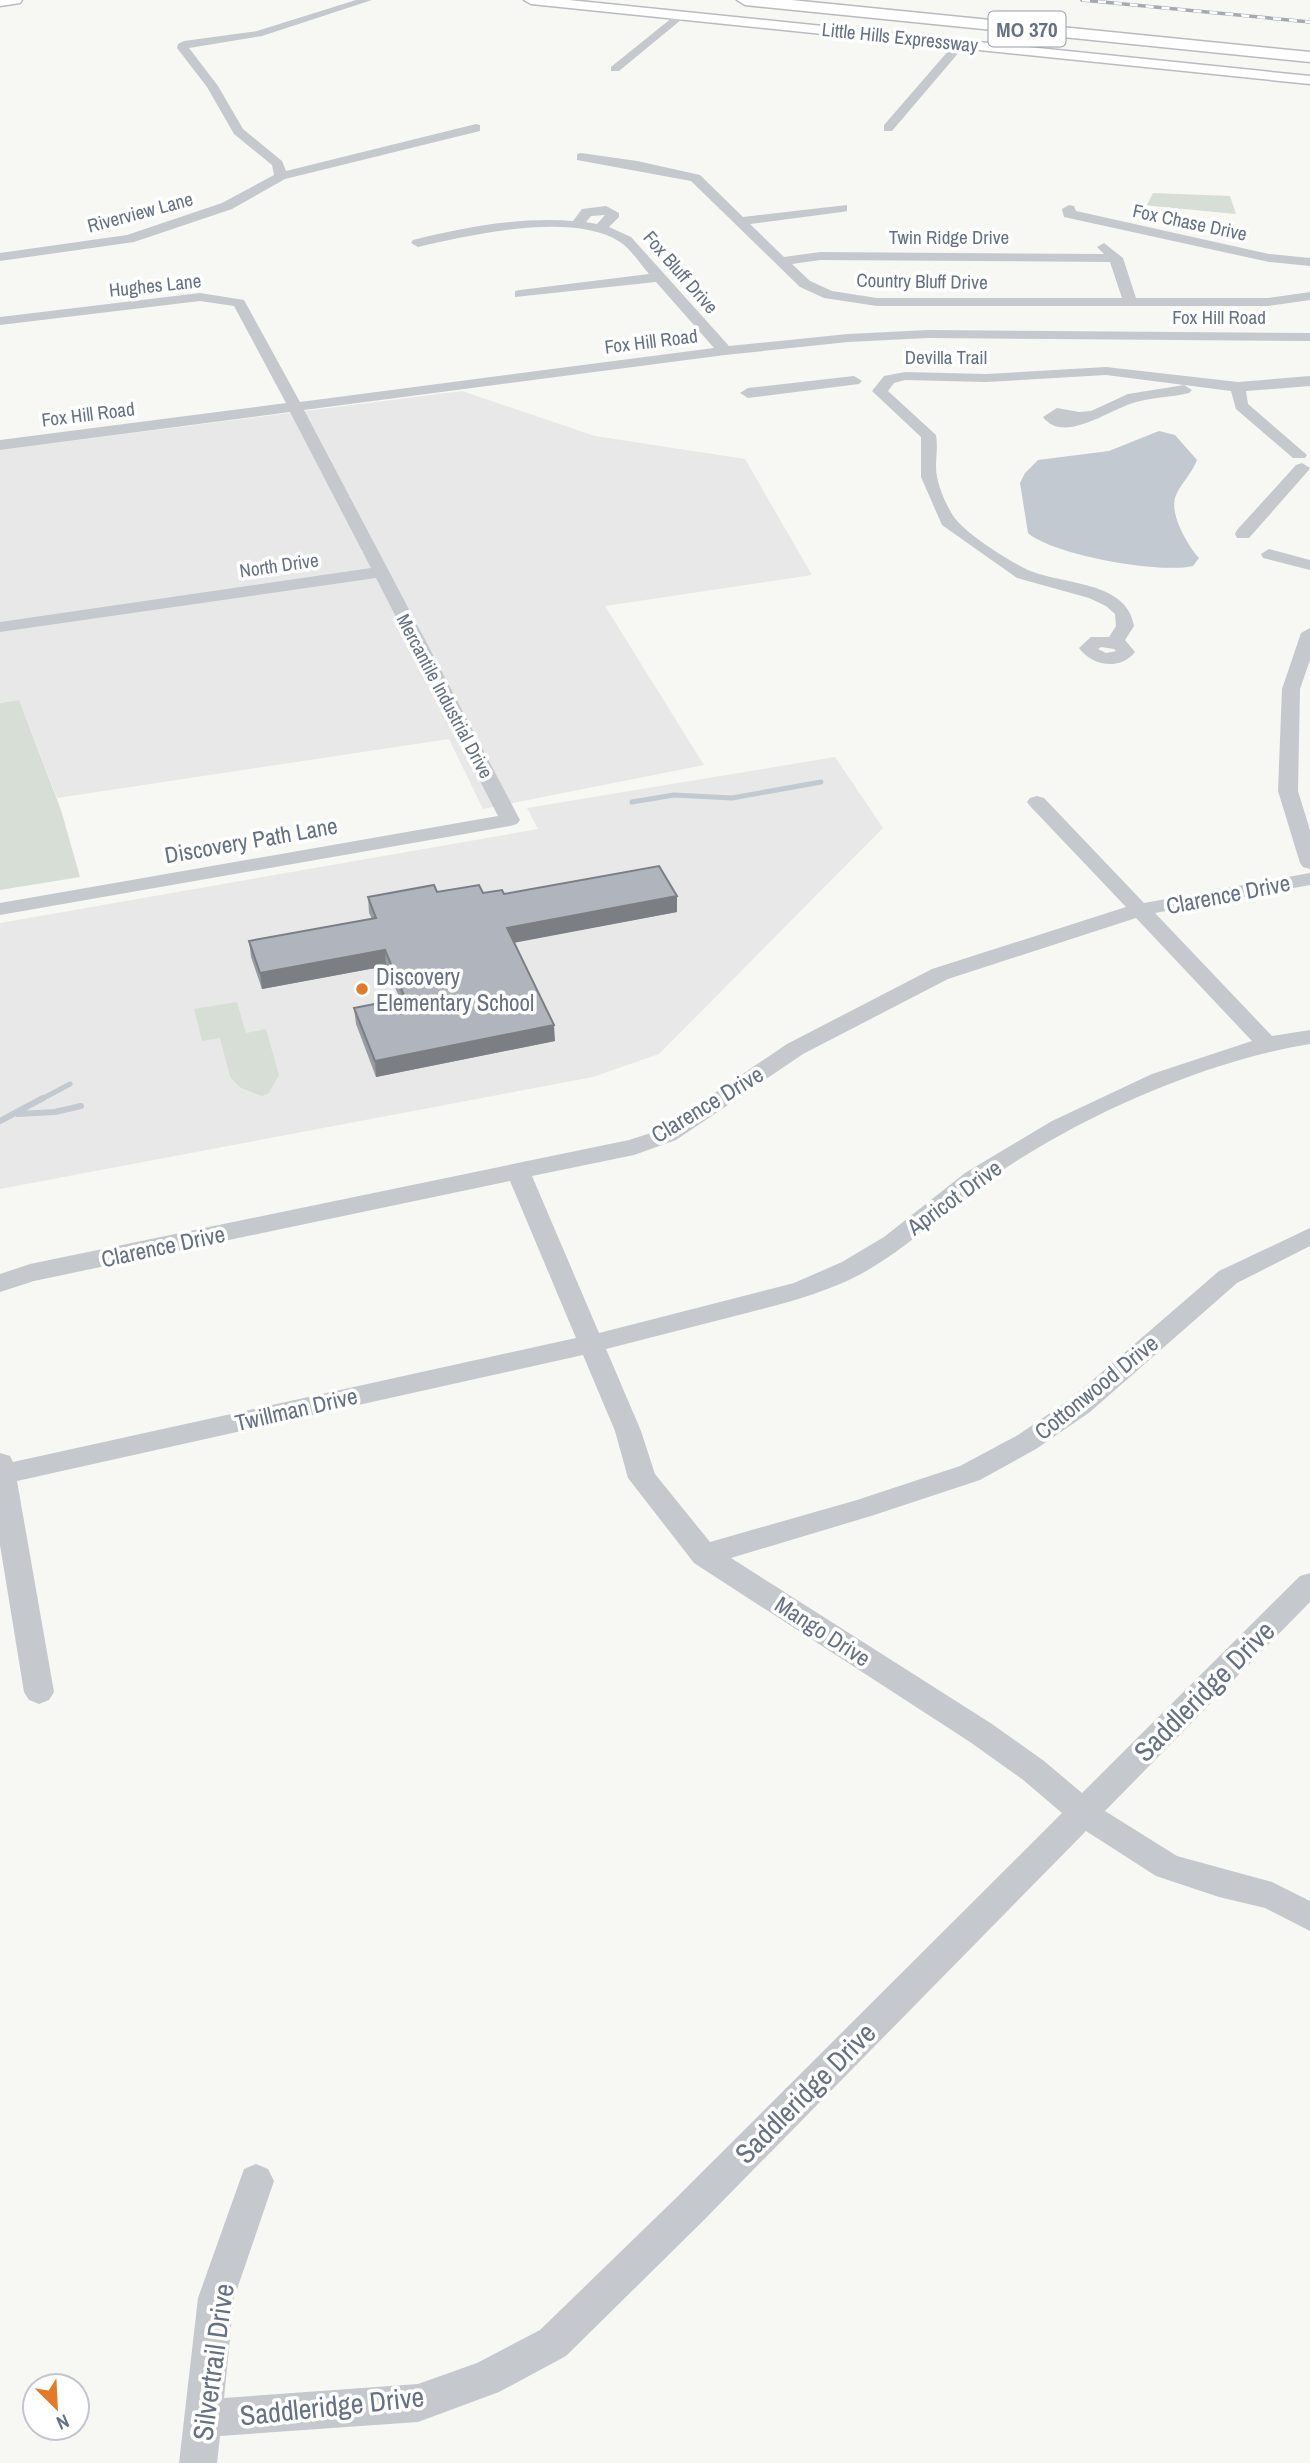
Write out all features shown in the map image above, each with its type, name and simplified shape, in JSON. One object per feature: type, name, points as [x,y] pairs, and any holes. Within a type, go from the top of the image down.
[{"type":"highway","name":"MO 370","points":[[745,0],[1310,57]]},
{"type":"highway","name":"MO 370","points":[[816,0],[1310,50]]},
{"type":"main road","points":[[0,2],[15,0]]},
{"type":"main road","name":"Little Hills Expressway","points":[[531,0],[1310,80]]},
{"type":"street","points":[[281,176],[278,164],[238,131],[212,86],[183,48],[184,44],[258,34],[367,0]]},
{"type":"street","points":[[615,69],[682,15]]},
{"type":"street","points":[[888,128],[960,44]]},
{"type":"street","name":"Riverview Lane","points":[[0,257],[108,244],[227,206],[281,176],[476,128]]},
{"type":"street","name":"Country Bluff Drive","points":[[581,157],[647,167],[695,178],[805,284],[819,292],[859,301],[1268,302],[1310,296]]},
{"type":"street","points":[[742,221],[842,208]]},
{"type":"street","name":"Fox Chase Drive","points":[[1069,209],[1069,214],[1109,224],[1269,258],[1310,262]]},
{"type":"street","name":"Fox Bluff Drive","points":[[418,243],[451,234],[547,223],[601,228],[626,240],[725,351]]},
{"type":"street","points":[[1101,244],[1116,258],[1129,302]]},
{"type":"street","name":"Twin Ridge Drive","points":[[782,261],[820,256],[1116,258]]},
{"type":"street","points":[[520,294],[659,277]]},
{"type":"street","name":"Hughes Lane","points":[[0,321],[200,297],[239,303],[294,407]]},
{"type":"street","points":[[1132,335],[1120,306],[1129,302],[1141,304],[1151,336]]},
{"type":"street","name":"Fox Hill Road","points":[[0,445],[725,351],[848,338],[928,334],[1310,337]]},
{"type":"street","name":"Devilla Trail","points":[[1158,377],[1161,372],[1171,370],[1310,376]]},
{"type":"street","name":"Devilla Trail","points":[[1115,642],[1127,622],[1124,611],[1115,603],[1091,592],[1022,574],[948,522],[929,477],[928,435],[885,397],[885,383],[913,376],[986,379],[1106,371],[1238,387],[1310,382]]},
{"type":"street","points":[[748,393],[854,381],[858,376],[869,374],[885,383]]},
{"type":"street","points":[[1077,417],[1094,415],[1133,397],[1184,389],[1191,382]]},
{"type":"street","points":[[1238,387],[1241,406],[1305,462],[1243,534]]},
{"type":"street","points":[[294,407],[380,572]]},
{"type":"street","points":[[1269,554],[1310,565]]},
{"type":"street","name":"North Drive","points":[[0,627],[380,572]]},
{"type":"street","name":"Mercantile Industrial Drive","points":[[380,572],[510,820]]},
{"type":"street","points":[[1310,633],[1291,689],[1288,791],[1310,863]]},
{"type":"street","points":[[1037,802],[1267,1044]]},
{"type":"street","name":"Discovery Path Lane","points":[[0,909],[510,820]]},
{"type":"street","name":"Clarence Drive","points":[[0,1283],[30,1273],[634,1147],[668,1135],[795,1049],[940,974],[1139,910],[1310,878]]},
{"type":"street","name":"Apricot Drive","points":[[592,1344],[802,1290],[851,1268],[893,1243],[973,1179],[1060,1126],[1160,1079],[1267,1044],[1310,1037]]},
{"type":"street","name":"Mango Drive","points":[[518,1172],[628,1431],[642,1478],[704,1555],[981,1733],[1033,1770],[1082,1812],[1167,1866],[1272,1896],[1310,1917]]},
{"type":"street","name":"Cottonwood Drive","points":[[704,1555],[861,1510],[970,1473],[1027,1442],[1081,1405],[1228,1277],[1310,1236]]},
{"type":"street","name":"Twillman Drive","points":[[1,1471],[592,1344]]},
{"type":"street","points":[[1,1471],[39,1692]]},
{"type":"street","name":"Saddleridge Drive","points":[[204,2418],[418,2403],[486,2379],[553,2343],[699,2200],[1310,1584]]},
{"type":"street","name":"Silvertrail Drive","points":[[198,2463],[216,2298],[256,2181]]},
{"type":"shaded area","points":[[1153,193],[1230,196],[1236,214],[1147,205]]},
{"type":"shaded area","points":[[462,391],[595,436],[745,459],[812,575],[605,606],[704,765],[483,809],[449,739],[57,798],[19,700],[0,703],[0,450]]},
{"type":"shaded area","points":[[1159,431],[1175,435],[1197,460],[1177,493],[1174,505],[1181,530],[1199,558],[1193,566],[1157,567],[1107,561],[1060,549],[1028,533],[1020,483],[1025,473],[1038,460],[1109,451]]},
{"type":"shaded area","points":[[19,700],[61,810],[80,877],[0,890],[0,703]]},
{"type":"shaded area","name":"Discovery Elementary School","points":[[835,757],[883,828],[659,1054],[593,1077],[0,1189],[0,923],[538,829],[527,808]]},
{"type":"shaded area","points":[[237,1002],[246,1033],[266,1029],[279,1075],[268,1094],[262,1096],[241,1088],[230,1077],[220,1038],[202,1041],[194,1009]]},
{"type":"building","points":[[659,866],[677,896],[507,928],[554,1025],[375,1061],[354,1008],[405,998],[385,950],[260,973],[249,941],[376,918],[368,897],[434,885],[437,892],[479,885],[483,893],[502,890],[504,894]]},
{"type":"waterway","points":[[632,802],[674,795],[732,798],[821,782]]},
{"type":"waterway","points":[[40,1100],[70,1084]]},
{"type":"waterway","points":[[0,1121],[43,1098]]},
{"type":"waterway","points":[[18,1114],[55,1112],[81,1106]]},
{"type":"railway","points":[[1082,0],[1310,22]]},
{"type":"place","name":"Discovery Elementary School","points":[[362,989]]}]
